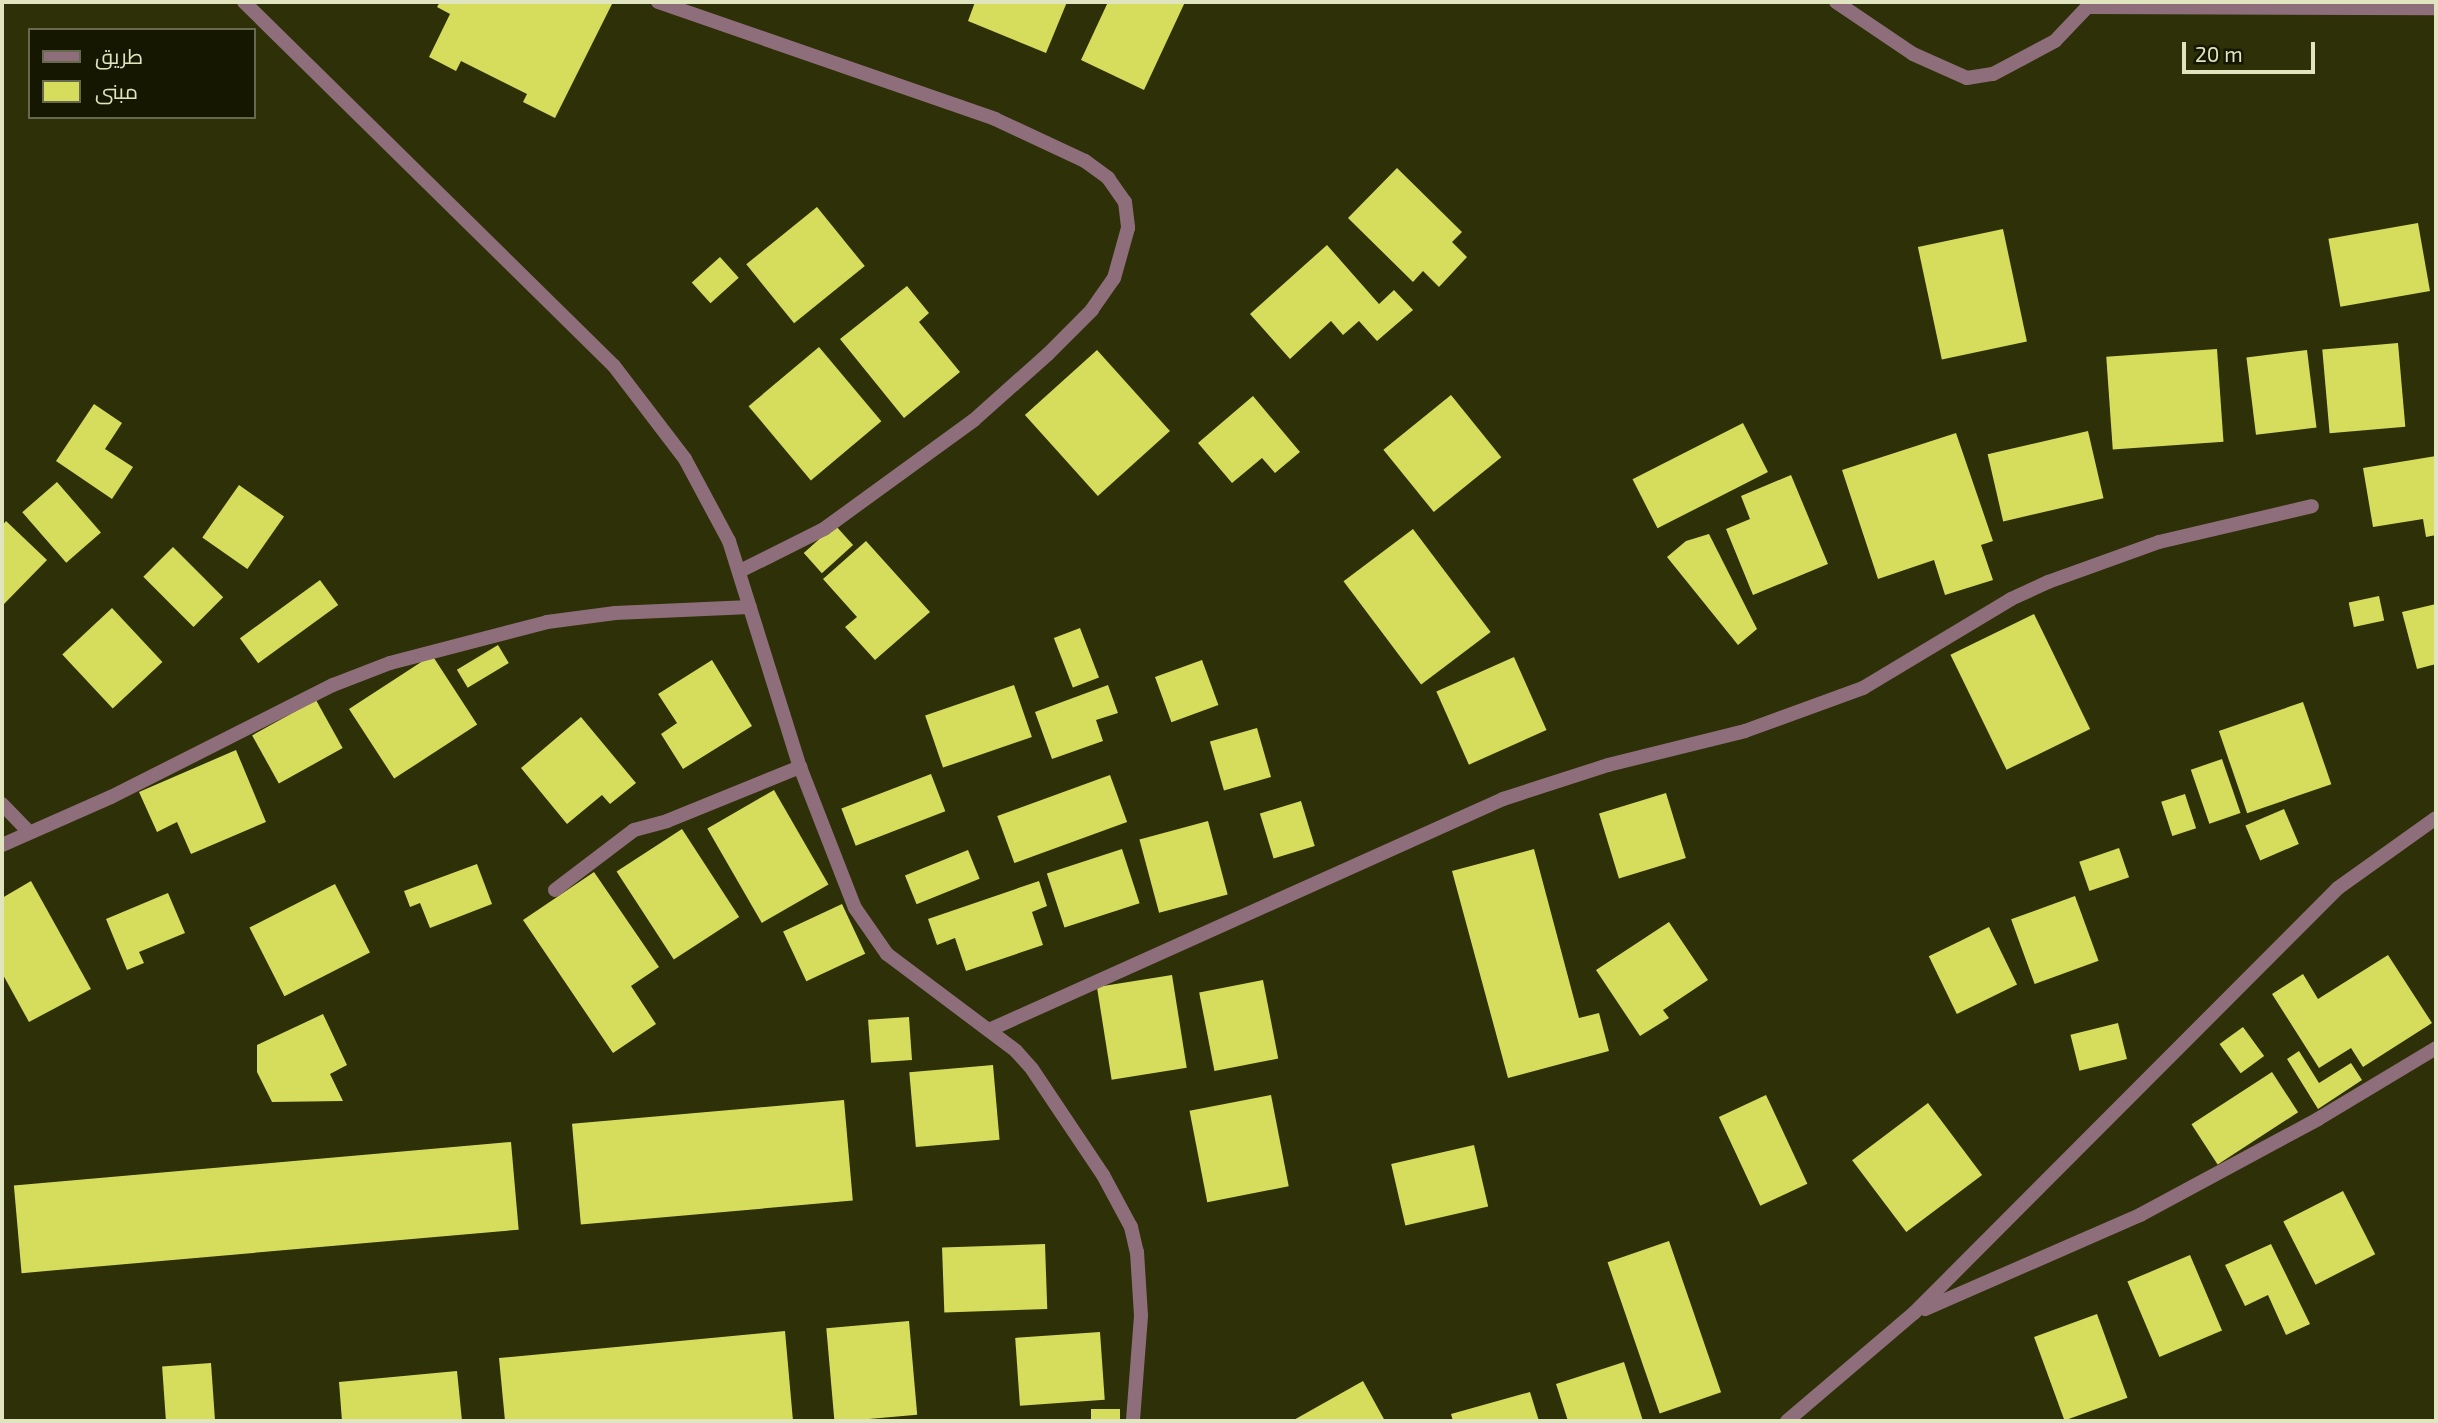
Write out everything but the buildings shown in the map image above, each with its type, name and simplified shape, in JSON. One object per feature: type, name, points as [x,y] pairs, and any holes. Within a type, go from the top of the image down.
[{"type":"street","points":[[244,2],[614,366],[685,458],[740,571],[800,767],[855,908],[887,954],[925,987],[989,1030],[1032,1069],[1102,1175],[1131,1227],[1142,1316],[1133,1421]]},
{"type":"street","points":[[658,2],[1006,124],[1085,162],[1108,178],[1125,202],[1128,228],[1114,278],[1092,310],[1048,354],[974,420],[824,529],[740,571]]},
{"type":"street","points":[[1836,2],[1913,54],[1968,78],[1993,75],[2055,41],[2090,4],[2436,8]]},
{"type":"street","points":[[989,1030],[1514,795],[1745,731],[1863,688],[2011,599],[2048,582],[2159,542],[2312,506]]},
{"type":"street","points":[[2,845],[27,831],[111,797],[333,685],[467,639],[547,622],[615,613],[750,607]]},
{"type":"street","points":[[555,890],[634,830],[667,821],[800,767]]},
{"type":"street","points":[[2,804],[27,831]]},
{"type":"street","points":[[1787,1421],[1914,1313],[2338,888],[2436,818]]},
{"type":"street","points":[[1914,1313],[2140,1215],[2318,1119],[2436,1048]]}]
